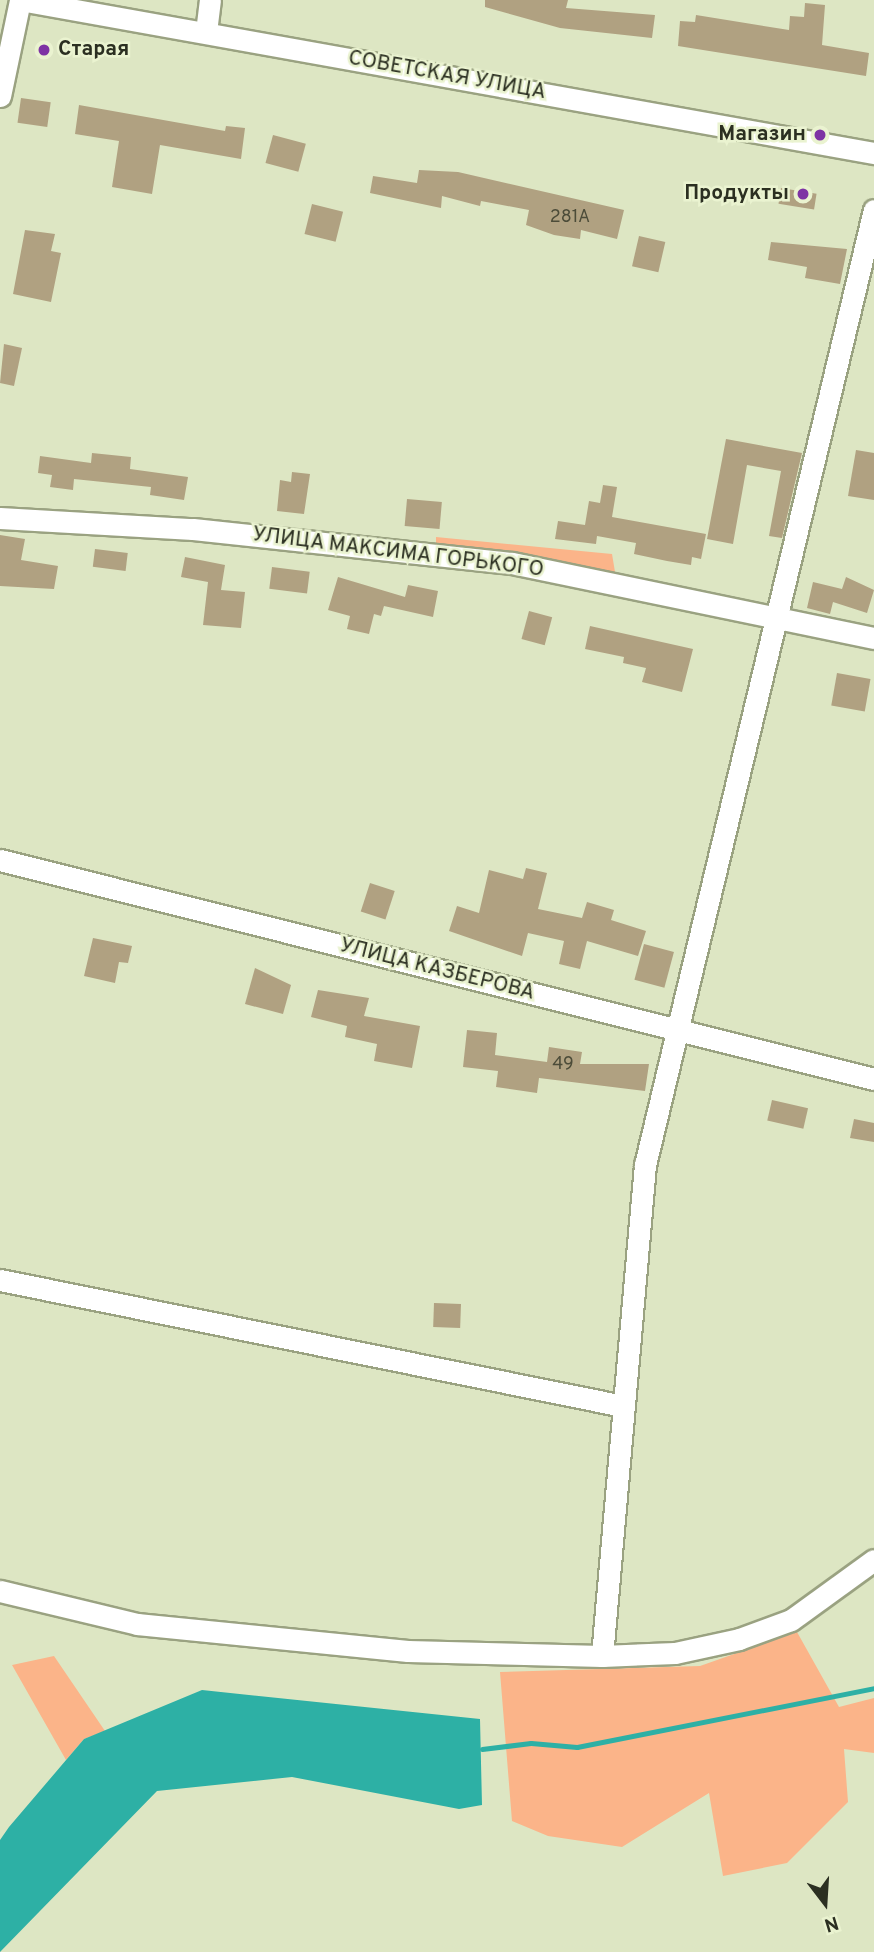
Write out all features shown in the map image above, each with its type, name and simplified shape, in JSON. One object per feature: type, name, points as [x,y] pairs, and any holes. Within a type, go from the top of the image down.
[{"type":"street","name":"СОВЕТСКАЯ УЛИЦА","points":[[0,96],[20,0],[874,153]]},
{"type":"street","points":[[206,32],[210,0]]},
{"type":"street","points":[[602,1656],[646,1165],[676,1030],[781,617],[874,210]]},
{"type":"street","name":"УЛИЦА МАКСИМА ГОРЬКОГО","points":[[0,518],[193,529],[512,563],[874,638]]},
{"type":"street","name":"УЛИЦА КАЗБЕРОВА","points":[[0,860],[874,1079]]},
{"type":"street","points":[[0,1280],[623,1406]]},
{"type":"street","points":[[0,1591],[137,1624],[408,1651],[602,1656],[675,1653],[738,1639],[791,1620],[874,1560]]},
{"type":"shaded area","points":[[436,537],[612,554],[615,572],[436,551]]},
{"type":"shaded area","points":[[797,1632],[839,1707],[874,1698],[874,1753],[844,1749],[848,1802],[787,1863],[723,1876],[709,1793],[622,1847],[548,1836],[512,1821],[500,1672],[700,1666]]},
{"type":"shaded area","points":[[54,1656],[105,1731],[84,1739],[66,1760],[12,1665]]},
{"type":"water","points":[[202,1690],[480,1719],[482,1805],[459,1809],[292,1777],[157,1791],[0,1952],[0,1840],[9,1827],[84,1739]]},
{"type":"building","points":[[485,0],[568,0],[566,8],[655,15],[652,38],[560,28],[485,7]]},
{"type":"building","points":[[805,3],[825,5],[822,45],[869,53],[866,76],[678,46],[680,21],[695,22],[696,15],[789,30],[790,16],[804,17]]},
{"type":"building","points":[[21,98],[51,102],[47,127],[18,123]]},
{"type":"building","points":[[79,105],[225,131],[226,126],[245,128],[241,159],[160,145],[152,194],[112,187],[119,141],[75,134]]},
{"type":"building","points":[[273,135],[306,144],[298,172],[265,163]]},
{"type":"building","points":[[419,170],[458,172],[624,210],[617,239],[581,230],[580,239],[554,235],[526,225],[529,210],[481,201],[480,206],[442,196],[441,208],[370,193],[373,176],[417,183]]},
{"type":"building","points":[[781,188],[817,194],[814,209],[778,204]]},
{"type":"building","points":[[312,204],[343,212],[336,242],[305,234]]},
{"type":"building","points":[[25,230],[55,234],[51,251],[61,253],[51,302],[13,294]]},
{"type":"building","points":[[639,236],[665,242],[658,272],[632,266]]},
{"type":"building","points":[[771,242],[847,249],[840,284],[805,278],[807,267],[768,260]]},
{"type":"building","points":[[4,344],[22,348],[14,386],[0,383]]},
{"type":"building","points":[[726,439],[802,453],[782,538],[769,536],[781,471],[747,465],[733,544],[707,539]]},
{"type":"building","points":[[856,450],[874,453],[874,500],[848,496]]},
{"type":"building","points":[[92,453],[131,457],[130,469],[188,477],[184,500],[150,495],[151,487],[74,479],[73,490],[50,487],[52,475],[38,473],[40,456],[91,463]]},
{"type":"building","points":[[292,472],[310,474],[304,514],[277,511],[280,480],[291,482]]},
{"type":"building","points":[[603,485],[617,487],[612,517],[706,534],[701,559],[692,557],[691,565],[634,554],[636,543],[597,536],[596,544],[555,539],[558,521],[585,525],[589,501],[600,503]]},
{"type":"building","points":[[407,499],[442,502],[440,529],[405,526]]},
{"type":"building","points":[[0,535],[25,539],[21,560],[58,566],[54,589],[0,586]]},
{"type":"building","points":[[95,549],[128,553],[126,571],[93,567]]},
{"type":"building","points":[[185,557],[225,565],[221,590],[245,592],[241,628],[203,625],[208,582],[181,577]]},
{"type":"building","points":[[272,567],[310,572],[307,593],[269,589]]},
{"type":"building","points":[[338,577],[405,597],[408,585],[438,591],[433,617],[384,606],[381,616],[374,614],[369,634],[347,629],[350,616],[328,610]]},
{"type":"building","points":[[846,577],[874,590],[867,613],[833,602],[830,614],[807,608],[813,582],[842,589]]},
{"type":"building","points":[[529,611],[552,617],[545,645],[521,639]]},
{"type":"building","points":[[590,626],[693,649],[682,692],[642,682],[646,668],[623,663],[624,657],[585,649]]},
{"type":"building","points":[[837,673],[870,679],[865,711],[831,705]]},
{"type":"building","points":[[526,868],[547,873],[538,909],[582,918],[587,902],[614,910],[611,920],[646,931],[638,956],[587,941],[580,969],[559,964],[564,941],[528,933],[522,956],[449,931],[457,906],[479,913],[489,870],[523,879]]},
{"type":"building","points":[[370,883],[395,891],[385,920],[361,912]]},
{"type":"building","points":[[93,938],[132,946],[128,963],[119,962],[115,983],[84,976]]},
{"type":"building","points":[[644,944],[674,952],[664,988],[634,980]]},
{"type":"building","points":[[255,968],[291,985],[283,1014],[245,1004]]},
{"type":"building","points":[[318,990],[369,998],[364,1016],[420,1026],[412,1068],[374,1061],[377,1044],[345,1037],[347,1026],[311,1017]]},
{"type":"building","points":[[467,1030],[497,1033],[495,1055],[547,1062],[549,1047],[582,1052],[580,1064],[649,1064],[645,1091],[539,1078],[537,1093],[496,1087],[498,1071],[463,1067]]},
{"type":"building","points":[[772,1100],[808,1108],[803,1129],[767,1120]]},
{"type":"building","points":[[854,1119],[874,1123],[874,1142],[850,1138]]},
{"type":"building","points":[[434,1303],[461,1304],[460,1328],[433,1327]]},
{"type":"waterway","points":[[482,1749],[531,1743],[577,1747],[874,1688]]},
{"type":"place","name":"Старая","points":[[44,50]]},
{"type":"place","name":"Магазин","points":[[820,135]]},
{"type":"place","name":"Продукты","points":[[803,194]]}]
